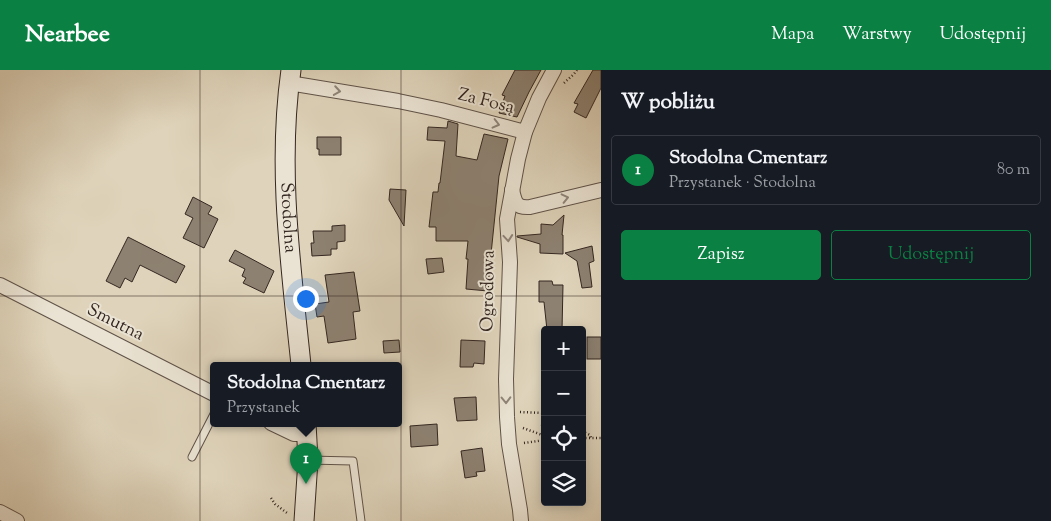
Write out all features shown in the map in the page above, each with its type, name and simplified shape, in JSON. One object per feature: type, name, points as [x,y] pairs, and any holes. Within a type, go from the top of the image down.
[{"type":"street","name":"Ogrodowa","points":[[521,521],[508,433],[506,379],[510,262],[507,218],[525,132],[538,98],[554,70]]},
{"type":"street","name":"Za Fosą","points":[[290,77],[441,110],[525,132]]},
{"type":"street","name":"Stodolna","points":[[290,77],[286,110],[285,174],[288,238],[301,362]]},
{"type":"street","points":[[512,189],[516,203],[524,207],[601,190]]},
{"type":"street","name":"Smutna","points":[[0,285],[210,392]]},
{"type":"street","points":[[279,427],[294,434],[306,428],[308,460],[297,518]]},
{"type":"street","points":[[0,512],[17,521]]},
{"type":"lane","points":[[192,457],[210,422]]},
{"type":"lane","points":[[308,460],[353,461],[361,521]]},
{"type":"path","points":[[517,412],[543,413],[543,416]]},
{"type":"path","points":[[518,426],[539,434]]},
{"type":"path","points":[[586,433],[590,435],[590,438]]},
{"type":"path","points":[[586,438],[601,438]]},
{"type":"path","points":[[523,443],[541,439]]},
{"type":"path","points":[[271,498],[275,504],[297,518]]},
{"type":"building","points":[[515,70],[541,70],[517,117],[499,113],[505,96],[502,95]]},
{"type":"building","points":[[593,70],[601,70],[601,88],[586,118],[574,112],[578,104],[574,103]]},
{"type":"building","points":[[448,121],[458,124],[456,156],[477,160],[484,134],[508,139],[499,176],[488,291],[466,289],[468,241],[436,241],[436,227],[429,227],[433,192],[438,192],[440,183],[445,141],[427,140],[428,127],[447,128]]},
{"type":"building","points":[[317,137],[341,137],[341,155],[319,155]]},
{"type":"building","points":[[390,189],[406,190],[404,226],[389,200]]},
{"type":"building","points":[[193,197],[212,207],[208,214],[218,219],[204,248],[183,238],[193,218],[185,214]]},
{"type":"building","points":[[564,215],[563,254],[540,253],[540,244],[517,237],[541,234],[541,224],[553,225]]},
{"type":"building","points":[[345,225],[345,241],[337,242],[337,249],[331,249],[331,255],[312,256],[311,243],[314,243],[313,231],[332,231],[332,226]]},
{"type":"building","points":[[128,237],[185,266],[176,283],[140,265],[132,282],[125,278],[120,288],[106,281]]},
{"type":"building","points":[[592,246],[594,261],[589,263],[592,287],[582,288],[577,261],[565,253]]},
{"type":"building","points":[[235,250],[274,271],[264,293],[243,283],[246,278],[242,276],[245,269],[229,261]]},
{"type":"building","points":[[442,258],[444,272],[428,274],[426,259]]},
{"type":"building","points":[[354,272],[360,311],[353,312],[356,339],[328,343],[324,316],[317,317],[315,304],[329,302],[325,275]]},
{"type":"building","points":[[539,281],[552,281],[553,285],[563,285],[562,326],[547,326],[544,302],[539,302]]},
{"type":"building","points":[[587,337],[601,337],[601,359],[587,359]]},
{"type":"building","points":[[399,340],[400,352],[384,353],[383,341]]},
{"type":"building","points":[[461,340],[485,341],[484,364],[474,363],[473,367],[460,367]]},
{"type":"building","points":[[476,397],[477,420],[457,421],[454,398]]},
{"type":"building","points":[[437,424],[438,445],[411,447],[410,426]]},
{"type":"building","points":[[482,448],[485,471],[476,472],[477,476],[465,478],[461,451]]},
{"type":"place","name":"Stodolna Cmentarz","points":[[306,484]]}]
